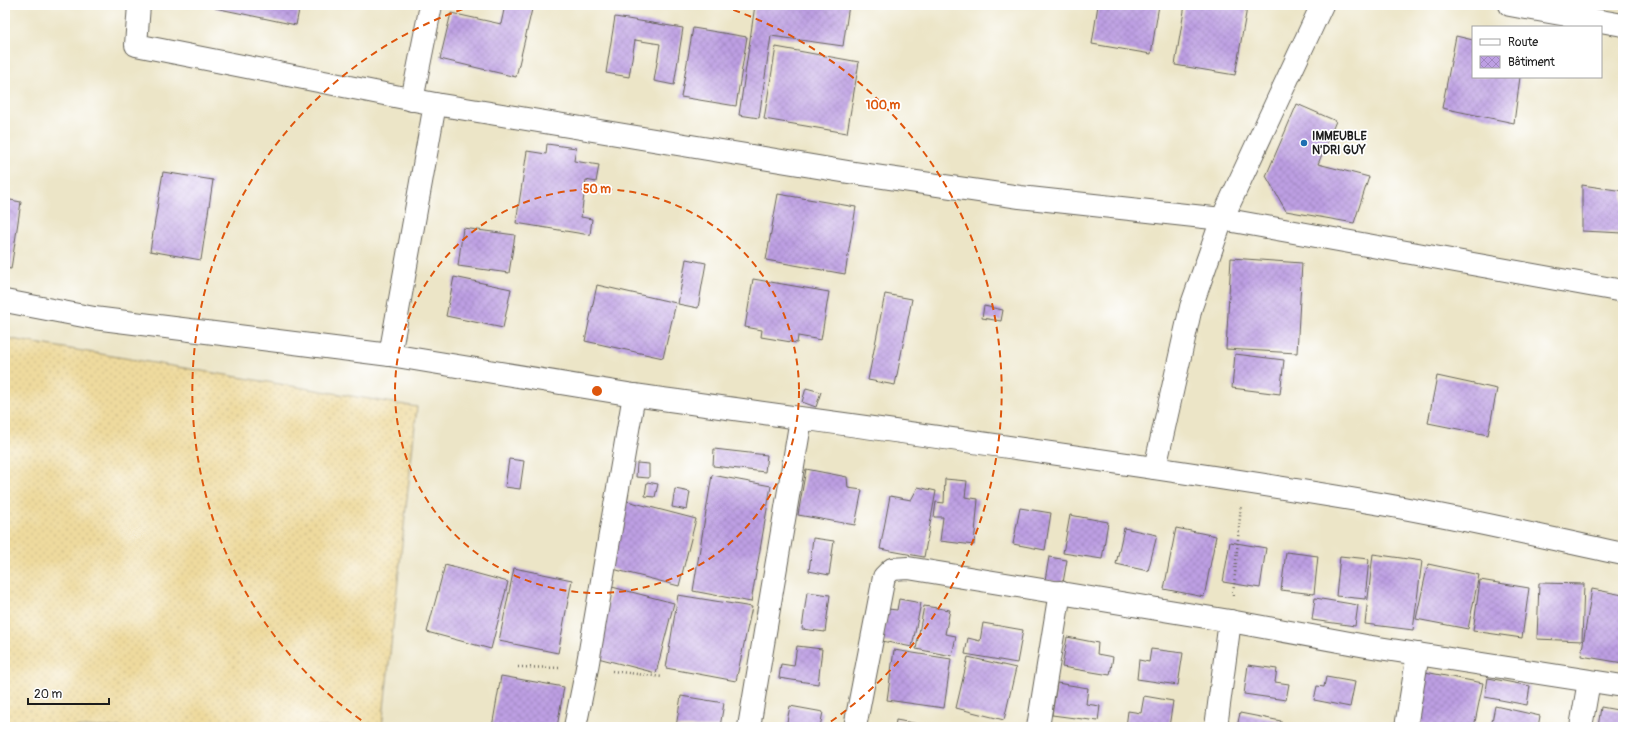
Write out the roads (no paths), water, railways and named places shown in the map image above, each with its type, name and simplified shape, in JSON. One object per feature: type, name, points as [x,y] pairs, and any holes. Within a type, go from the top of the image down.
[{"type":"street","points":[[139,5],[136,45],[412,100],[848,172],[989,193],[1222,219],[1623,291]]},
{"type":"street","points":[[412,100],[431,5]]},
{"type":"street","points":[[1155,468],[1191,307],[1222,219],[1322,5]]},
{"type":"street","points":[[1510,5],[1623,25]]},
{"type":"street","points":[[390,355],[434,104]]},
{"type":"street","points":[[5,301],[94,318],[390,355],[634,395],[1155,468],[1384,505],[1623,554]]},
{"type":"street","points":[[575,727],[587,668],[634,395]]},
{"type":"street","points":[[749,727],[801,418]]},
{"type":"street","points":[[855,727],[884,577],[892,569],[908,568],[1230,620],[1418,654],[1623,686]]},
{"type":"street","points":[[1038,727],[1060,592]]},
{"type":"street","points":[[1216,727],[1230,620]]},
{"type":"street","points":[[1406,727],[1418,654]]},
{"type":"street","points":[[1581,727],[1588,681]]},
{"type":"place","name":"IMMEUBLE N'DRI GUY","points":[[1304,143]]}]
